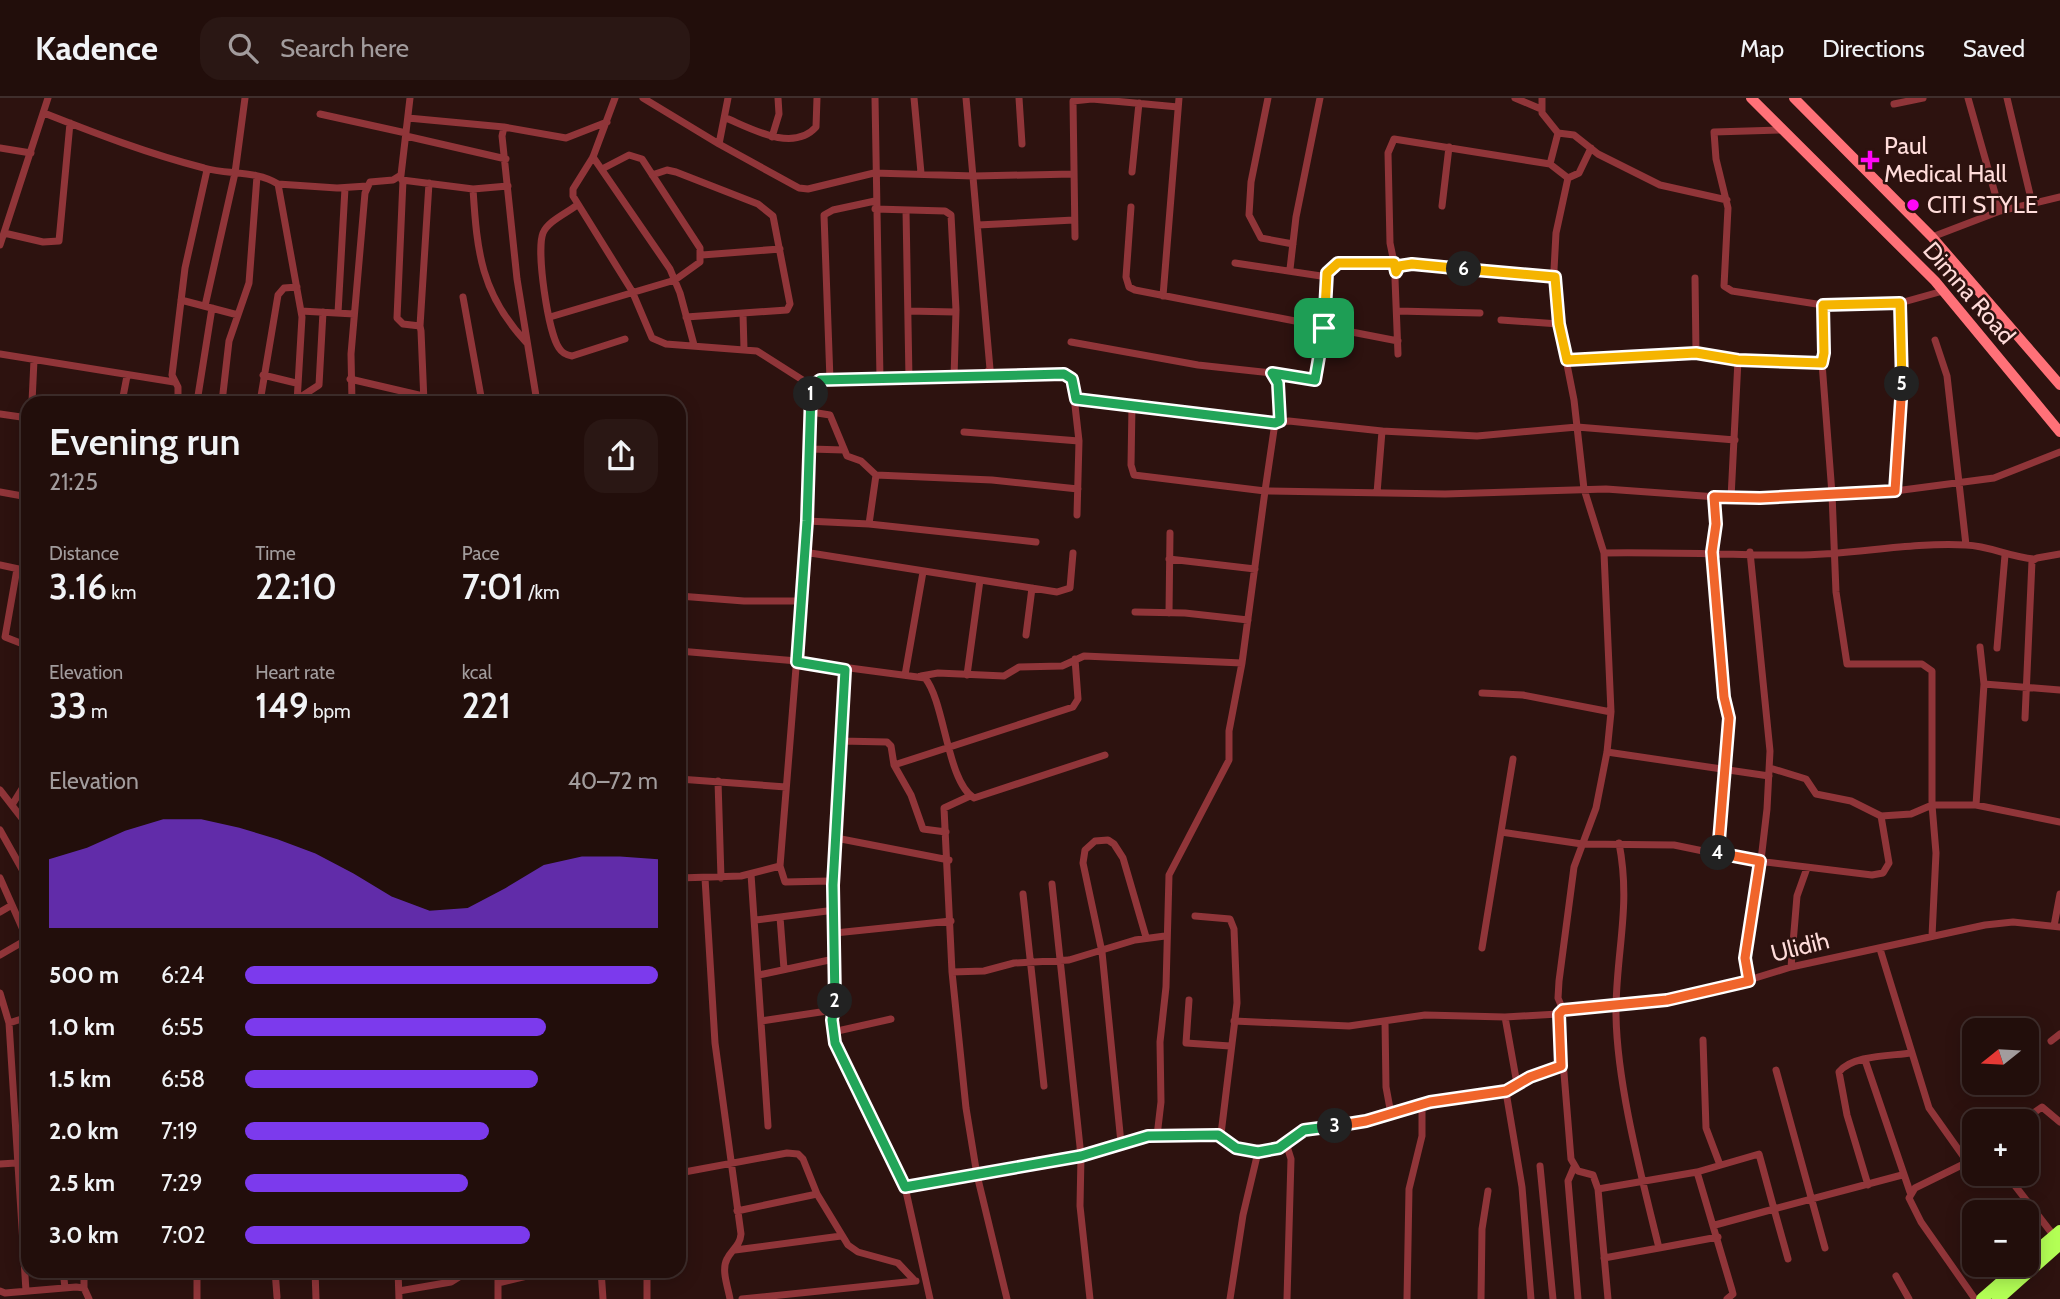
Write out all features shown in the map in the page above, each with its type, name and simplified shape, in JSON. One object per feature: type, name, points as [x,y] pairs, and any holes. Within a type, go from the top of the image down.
[{"type":"highway","points":[[2039,1251],[2058,1237]]},
{"type":"highway","points":[[1997,1299],[2058,1237]]},
{"type":"highway","points":[[1982,1299],[2007,1277]]},
{"type":"street","points":[[48,98],[1,239],[59,241],[70,123]]},
{"type":"street","points":[[198,396],[208,307],[235,173],[245,98]]},
{"type":"street","points":[[410,98],[400,179],[397,318],[403,324],[419,326]]},
{"type":"street","points":[[615,98],[593,156],[573,189],[577,205],[632,291],[652,338],[666,344],[744,349],[766,355],[812,386]]},
{"type":"street","points":[[643,98],[799,188],[808,189],[874,173],[974,176],[1073,174]]},
{"type":"street","points":[[772,137],[779,114],[778,98]]},
{"type":"street","points":[[726,118],[772,137],[813,131],[817,127],[817,98]]},
{"type":"street","points":[[874,98],[880,379]]},
{"type":"street","points":[[914,98],[921,173]]},
{"type":"street","points":[[967,98],[990,369],[987,374]]},
{"type":"street","points":[[1019,98],[1022,144]]},
{"type":"street","points":[[1163,296],[1179,98]]},
{"type":"street","points":[[1268,98],[1251,182],[1249,215],[1261,238],[1293,244]]},
{"type":"street","points":[[1290,269],[1320,98]]},
{"type":"street","points":[[1515,98],[1541,109],[1558,133],[1574,135],[1591,148],[1660,185],[1727,200]]},
{"type":"street","points":[[1541,109],[1542,98]]},
{"type":"street","name":"Dimna Road","points":[[1751,98],[1944,291],[2060,432]]},
{"type":"street","points":[[1794,98],[1932,237],[2060,385]]},
{"type":"street","points":[[1894,104],[1923,98]]},
{"type":"street","points":[[1968,98],[2000,211]]},
{"type":"street","points":[[2007,98],[2032,203]]},
{"type":"street","points":[[719,144],[726,118],[727,99]]},
{"type":"street","points":[[1074,237],[1073,101],[1093,99],[1178,107]]},
{"type":"street","points":[[1132,172],[1139,103]]},
{"type":"street","points":[[44,113],[124,145],[207,170],[257,176],[278,184],[345,188],[400,179],[473,189],[508,186]]},
{"type":"street","points":[[320,114],[506,159]]},
{"type":"street","points":[[408,118],[504,127],[566,138],[607,122]]},
{"type":"street","points":[[504,127],[502,136],[536,396]]},
{"type":"street","points":[[1783,130],[1714,132],[1716,159],[1727,200],[1725,288],[1823,305],[1900,303],[1944,291]]},
{"type":"street","points":[[1550,164],[1558,133]]},
{"type":"street","points":[[1398,354],[1396,272],[1390,243],[1388,146],[1399,139],[1550,164],[1569,178]]},
{"type":"street","points":[[1442,206],[1449,147]]},
{"type":"street","points":[[0,148],[31,153]]},
{"type":"street","points":[[1569,178],[1579,173],[1591,148]]},
{"type":"street","points":[[602,169],[622,158],[635,155],[652,175],[702,255]]},
{"type":"street","points":[[593,156],[675,280],[694,345]]},
{"type":"street","points":[[178,396],[178,387],[172,375],[181,300],[188,252],[207,170]]},
{"type":"street","points":[[652,175],[667,170],[676,172],[767,209],[773,216],[790,304],[780,312],[687,317]]},
{"type":"street","points":[[223,396],[229,341],[250,283],[257,176]]},
{"type":"street","points":[[1569,178],[1556,233],[1555,277],[1559,324],[1567,360],[1584,489],[1604,553],[1611,712],[1607,752],[1596,808],[1574,867],[1558,998],[1561,1012],[1561,1066],[1574,1167],[1568,1181],[1578,1299]]},
{"type":"street","points":[[424,396],[419,326],[429,183]]},
{"type":"street","points":[[278,184],[302,311],[297,396]]},
{"type":"street","points":[[351,396],[350,379],[367,186]]},
{"type":"street","points":[[338,313],[345,188]]},
{"type":"street","points":[[473,189],[477,243],[484,277],[506,319],[527,343]]},
{"type":"street","points":[[1932,237],[2000,211],[2060,197]]},
{"type":"street","points":[[577,205],[542,234],[541,250],[556,344],[566,355],[572,356],[625,340]]},
{"type":"street","points":[[830,380],[824,215],[833,210],[875,205],[905,210],[945,211],[951,215],[956,312],[954,378]]},
{"type":"street","points":[[1131,207],[1127,283],[1135,290],[1398,341]]},
{"type":"street","points":[[905,210],[909,379]]},
{"type":"street","points":[[978,225],[1074,220]]},
{"type":"street","points":[[702,255],[780,249]]},
{"type":"street","points":[[550,317],[675,280],[694,269],[702,255]]},
{"type":"street","points":[[1235,263],[1290,269],[1321,276],[1338,263],[1394,263]]},
{"type":"street","points":[[1396,272],[1399,266],[1412,264],[1555,277]]},
{"type":"street","points":[[1071,342],[1198,365],[1315,380],[1324,328],[1327,273]]},
{"type":"street","points":[[1695,278],[1696,353]]},
{"type":"street","points":[[261,396],[278,295],[284,288],[297,287]]},
{"type":"street","points":[[463,297],[481,396]]},
{"type":"street","points":[[181,300],[238,315]]},
{"type":"street","points":[[1895,491],[1902,409],[1900,303]]},
{"type":"street","points":[[1823,305],[1822,363],[1836,592],[1847,664],[1922,664],[1932,671],[1932,805],[1936,853],[1932,936]]},
{"type":"street","points":[[302,311],[355,314]]},
{"type":"street","points":[[908,311],[956,312]]},
{"type":"street","points":[[304,396],[319,385],[323,312]]},
{"type":"street","points":[[1397,312],[1480,313]]},
{"type":"street","points":[[743,314],[744,349]]},
{"type":"street","points":[[1501,320],[1559,324]]},
{"type":"street","points":[[1935,340],[1947,376],[1966,545]]},
{"type":"street","points":[[1567,360],[1696,353],[1738,360],[1822,363]]},
{"type":"street","points":[[0,354],[174,382]]},
{"type":"street","points":[[32,396],[34,360]]},
{"type":"street","points":[[1731,498],[1738,360]]},
{"type":"street","points":[[1157,1136],[1161,1102],[1160,1052],[1166,987],[1165,936],[1169,875],[1229,760],[1228,731],[1242,663],[1265,491],[1278,422],[1278,383],[1272,373]]},
{"type":"street","points":[[833,885],[823,880],[785,882],[780,866],[802,601],[812,386],[815,381],[954,378],[987,374],[1069,375],[1076,399],[1079,442],[1077,515]]},
{"type":"street","points":[[263,375],[296,383]]},
{"type":"street","points":[[123,396],[127,376]]},
{"type":"street","points":[[350,379],[413,396]]},
{"type":"street","points":[[1076,399],[1382,431],[1478,436],[1577,427],[1735,440]]},
{"type":"street","points":[[1132,405],[1131,465],[1134,475],[1265,491],[1377,493],[1584,489],[1731,498],[1895,491],[2011,473],[2060,452]]},
{"type":"street","points":[[811,412],[830,415],[850,460],[861,461],[876,475],[992,480],[1078,489]]},
{"type":"street","points":[[0,414],[21,417]]},
{"type":"street","points":[[1377,493],[1382,431]]},
{"type":"street","points":[[964,432],[1079,442]]},
{"type":"street","points":[[810,449],[844,450]]},
{"type":"street","points":[[869,524],[876,475]]},
{"type":"street","points":[[0,492],[21,496]]},
{"type":"street","points":[[1714,497],[1713,552],[1724,697],[1729,718],[1718,854]]},
{"type":"street","points":[[807,521],[869,524],[1036,542]]},
{"type":"street","points":[[1169,613],[1170,533]]},
{"type":"street","points":[[1604,553],[1749,552],[1797,555],[1908,546],[1966,545],[2034,559],[2060,554]]},
{"type":"street","points":[[804,552],[1057,592],[1070,588],[1073,553]]},
{"type":"street","points":[[1749,552],[1769,772],[1760,861],[1745,958],[1749,981]]},
{"type":"street","points":[[1997,648],[2005,555]]},
{"type":"street","points":[[1169,559],[1255,569]]},
{"type":"street","points":[[2025,718],[2034,559]]},
{"type":"street","points":[[0,565],[21,570]]},
{"type":"street","points":[[17,569],[4,614],[5,637],[21,643]]},
{"type":"street","points":[[905,675],[923,572]]},
{"type":"street","points":[[967,675],[980,580]]},
{"type":"street","points":[[1026,635],[1032,588]]},
{"type":"street","points":[[686,597],[744,601],[802,601]]},
{"type":"street","points":[[1135,612],[1248,620]]},
{"type":"street","points":[[1976,805],[1984,684],[1980,647]]},
{"type":"street","points":[[686,653],[920,676],[1004,676],[1019,667],[1062,666],[1084,656],[1242,663]]},
{"type":"street","points":[[894,765],[950,749],[1077,704],[1076,659]]},
{"type":"street","points":[[845,670],[833,885],[835,933],[832,1032],[840,1054],[905,1187],[930,1299]]},
{"type":"street","points":[[920,676],[929,683],[950,749],[970,796]]},
{"type":"street","points":[[1984,684],[2060,690]]},
{"type":"street","points":[[1482,693],[1523,695],[1611,712]]},
{"type":"street","points":[[841,741],[887,743],[891,746],[894,765],[911,795],[923,829],[946,832]]},
{"type":"street","points":[[1607,752],[1670,760],[1725,772],[1769,772],[1801,777],[1816,794],[1851,801],[1881,816],[1900,816],[1932,805],[1976,805],[2060,822]]},
{"type":"street","points":[[1007,1299],[978,1175],[966,1108],[952,972],[945,804],[970,796],[980,797],[1105,755]]},
{"type":"street","points":[[1482,948],[1513,759]]},
{"type":"street","points":[[686,779],[786,787]]},
{"type":"street","points":[[718,781],[721,877]]},
{"type":"street","points":[[0,790],[21,817]]},
{"type":"street","points":[[12,805],[21,790]]},
{"type":"street","points":[[1501,832],[1582,844],[1674,845],[1760,861],[1872,875],[1883,873],[1889,863],[1881,816]]},
{"type":"street","points":[[0,830],[21,868]]},
{"type":"street","points":[[836,838],[949,860]]},
{"type":"street","points":[[1121,1143],[1102,952],[1083,863],[1085,850],[1096,841],[1108,840],[1119,851],[1146,937]]},
{"type":"street","points":[[1619,843],[1626,888],[1616,1007],[1625,1086],[1644,1184],[1660,1248]]},
{"type":"street","points":[[686,878],[751,874],[780,866]]},
{"type":"street","points":[[1791,967],[1797,895],[1807,868]]},
{"type":"street","points":[[751,874],[768,1126]]},
{"type":"street","points":[[0,878],[21,928]]},
{"type":"street","points":[[705,878],[715,1043],[741,1234],[725,1266],[730,1299]]},
{"type":"street","points":[[1052,884],[1081,1156],[1080,1206],[1090,1299]]},
{"type":"street","points":[[1023,894],[1044,1086]]},
{"type":"street","points":[[2057,926],[2060,894]]},
{"type":"street","points":[[0,912],[12,905]]},
{"type":"street","points":[[755,920],[835,910]]},
{"type":"street","points":[[1195,916],[1224,917],[1233,922],[1237,994],[1224,1125],[1218,1135]]},
{"type":"street","points":[[780,917],[784,970]]},
{"type":"street","points":[[835,933],[951,921]]},
{"type":"street","name":"Ulidih","points":[[1234,1021],[1349,1026],[1425,1015],[1505,1017],[1616,1007],[1703,994],[1791,967],[1932,936],[2013,922],[2057,926]]},
{"type":"street","points":[[952,972],[976,972],[1032,962],[1062,961],[1102,952],[1146,937],[1165,936]]},
{"type":"street","points":[[0,955],[21,943]]},
{"type":"street","points":[[1880,949],[1910,1053],[1935,1119],[1962,1151]]},
{"type":"street","points":[[759,975],[834,958]]},
{"type":"street","points":[[0,993],[9,1023],[21,1227]]},
{"type":"street","points":[[1189,1000],[1186,1043],[1230,1045]]},
{"type":"street","points":[[761,1021],[834,1010]]},
{"type":"street","points":[[1505,1017],[1517,1084]]},
{"type":"street","points":[[9,1023],[21,1019]]},
{"type":"street","points":[[832,1032],[891,1019]]},
{"type":"street","points":[[1385,1021],[1386,1087],[1391,1114]]},
{"type":"street","points":[[2051,1041],[2060,1034]]},
{"type":"street","points":[[1703,1040],[1706,1128],[1720,1165]]},
{"type":"street","points":[[1868,1185],[1838,1078],[1842,1068],[1865,1060],[1910,1053]]},
{"type":"street","points":[[1865,1060],[1910,1192],[1911,1204],[1975,1299]]},
{"type":"street","points":[[905,1187],[1081,1156],[1121,1143],[1157,1136],[1218,1135],[1236,1148],[1258,1152],[1286,1143],[1304,1130],[1350,1125],[1422,1104],[1506,1091],[1561,1066]]},
{"type":"street","points":[[1776,1070],[1825,1248]]},
{"type":"street","points":[[1506,1091],[1522,1187],[1531,1299]]},
{"type":"street","points":[[1407,1299],[1409,1189],[1423,1136],[1422,1104]]},
{"type":"street","points":[[2039,1109],[2042,1107],[2060,1122]]},
{"type":"street","points":[[1286,1143],[1291,1159],[1287,1299]]},
{"type":"street","points":[[1230,1299],[1243,1214],[1258,1152]]},
{"type":"street","points":[[686,1172],[788,1153],[798,1154],[805,1162],[817,1194],[841,1236],[858,1252],[898,1264],[915,1281]]},
{"type":"street","points":[[1598,1189],[1644,1184],[1759,1154],[1788,1259]]},
{"type":"street","points":[[0,1164],[16,1163]]},
{"type":"street","points":[[1540,1166],[1553,1299]]},
{"type":"street","points":[[1910,1192],[1962,1166]]},
{"type":"street","points":[[1574,1167],[1593,1175],[1598,1189],[1608,1299]]},
{"type":"street","points":[[1697,1172],[1715,1225],[1733,1294],[1727,1299]]},
{"type":"street","points":[[1715,1225],[1902,1175]]},
{"type":"street","points":[[2016,1186],[2058,1237]]},
{"type":"street","points":[[1480,1299],[1482,1229],[1488,1191]]},
{"type":"street","points":[[737,1211],[817,1194]]},
{"type":"street","points":[[735,1250],[841,1236]]},
{"type":"street","points":[[1604,1258],[1718,1237]]},
{"type":"street","points":[[1896,1276],[1909,1299]]},
{"type":"street","points":[[25,1278],[26,1291]]},
{"type":"street","points":[[64,1278],[65,1287]]},
{"type":"street","points":[[84,1278],[83,1289],[89,1299]]},
{"type":"street","points":[[197,1278],[197,1299]]},
{"type":"street","points":[[276,1278],[277,1297]]},
{"type":"street","points":[[316,1278],[316,1299]]},
{"type":"street","points":[[399,1295],[457,1278]]},
{"type":"street","points":[[498,1278],[498,1299]]},
{"type":"street","points":[[498,1283],[519,1278]]},
{"type":"street","points":[[602,1278],[603,1299]]},
{"type":"street","points":[[646,1299],[647,1278]]},
{"type":"street","points":[[742,1299],[926,1280]]},
{"type":"street","points":[[2,1293],[65,1287],[83,1289]]},
{"type":"place","name":"Paul Medical Hall","points":[[1870,160]]},
{"type":"place","name":"CITI STYLE","points":[[1913,205]]},
{"type":"route","points":[[1338,263],[1394,263],[1396,272],[1399,266],[1412,264],[1555,277],[1559,324],[1567,360],[1696,353],[1738,360],[1822,363],[1823,305],[1875,306],[1900,303],[1902,409],[1895,491],[1760,498],[1714,497],[1716,524],[1712,552],[1724,671],[1724,697],[1729,713],[1718,854],[1760,861],[1755,911],[1745,958],[1749,981],[1703,994],[1667,1000],[1599,1009],[1563,1010],[1559,1012],[1561,1066],[1530,1077],[1498,1093],[1430,1102],[1350,1125],[1304,1130],[1279,1148],[1247,1151],[1236,1148],[1218,1135],[1148,1136],[1081,1156],[1015,1170],[905,1187],[840,1054],[832,1032],[836,994],[833,885],[845,670],[797,662],[807,521],[812,386],[815,381],[820,380],[1064,374],[1072,379],[1076,399],[1275,423],[1280,421],[1278,383],[1272,373],[1311,382],[1315,380],[1324,328],[1327,273],[1338,263]]}]
